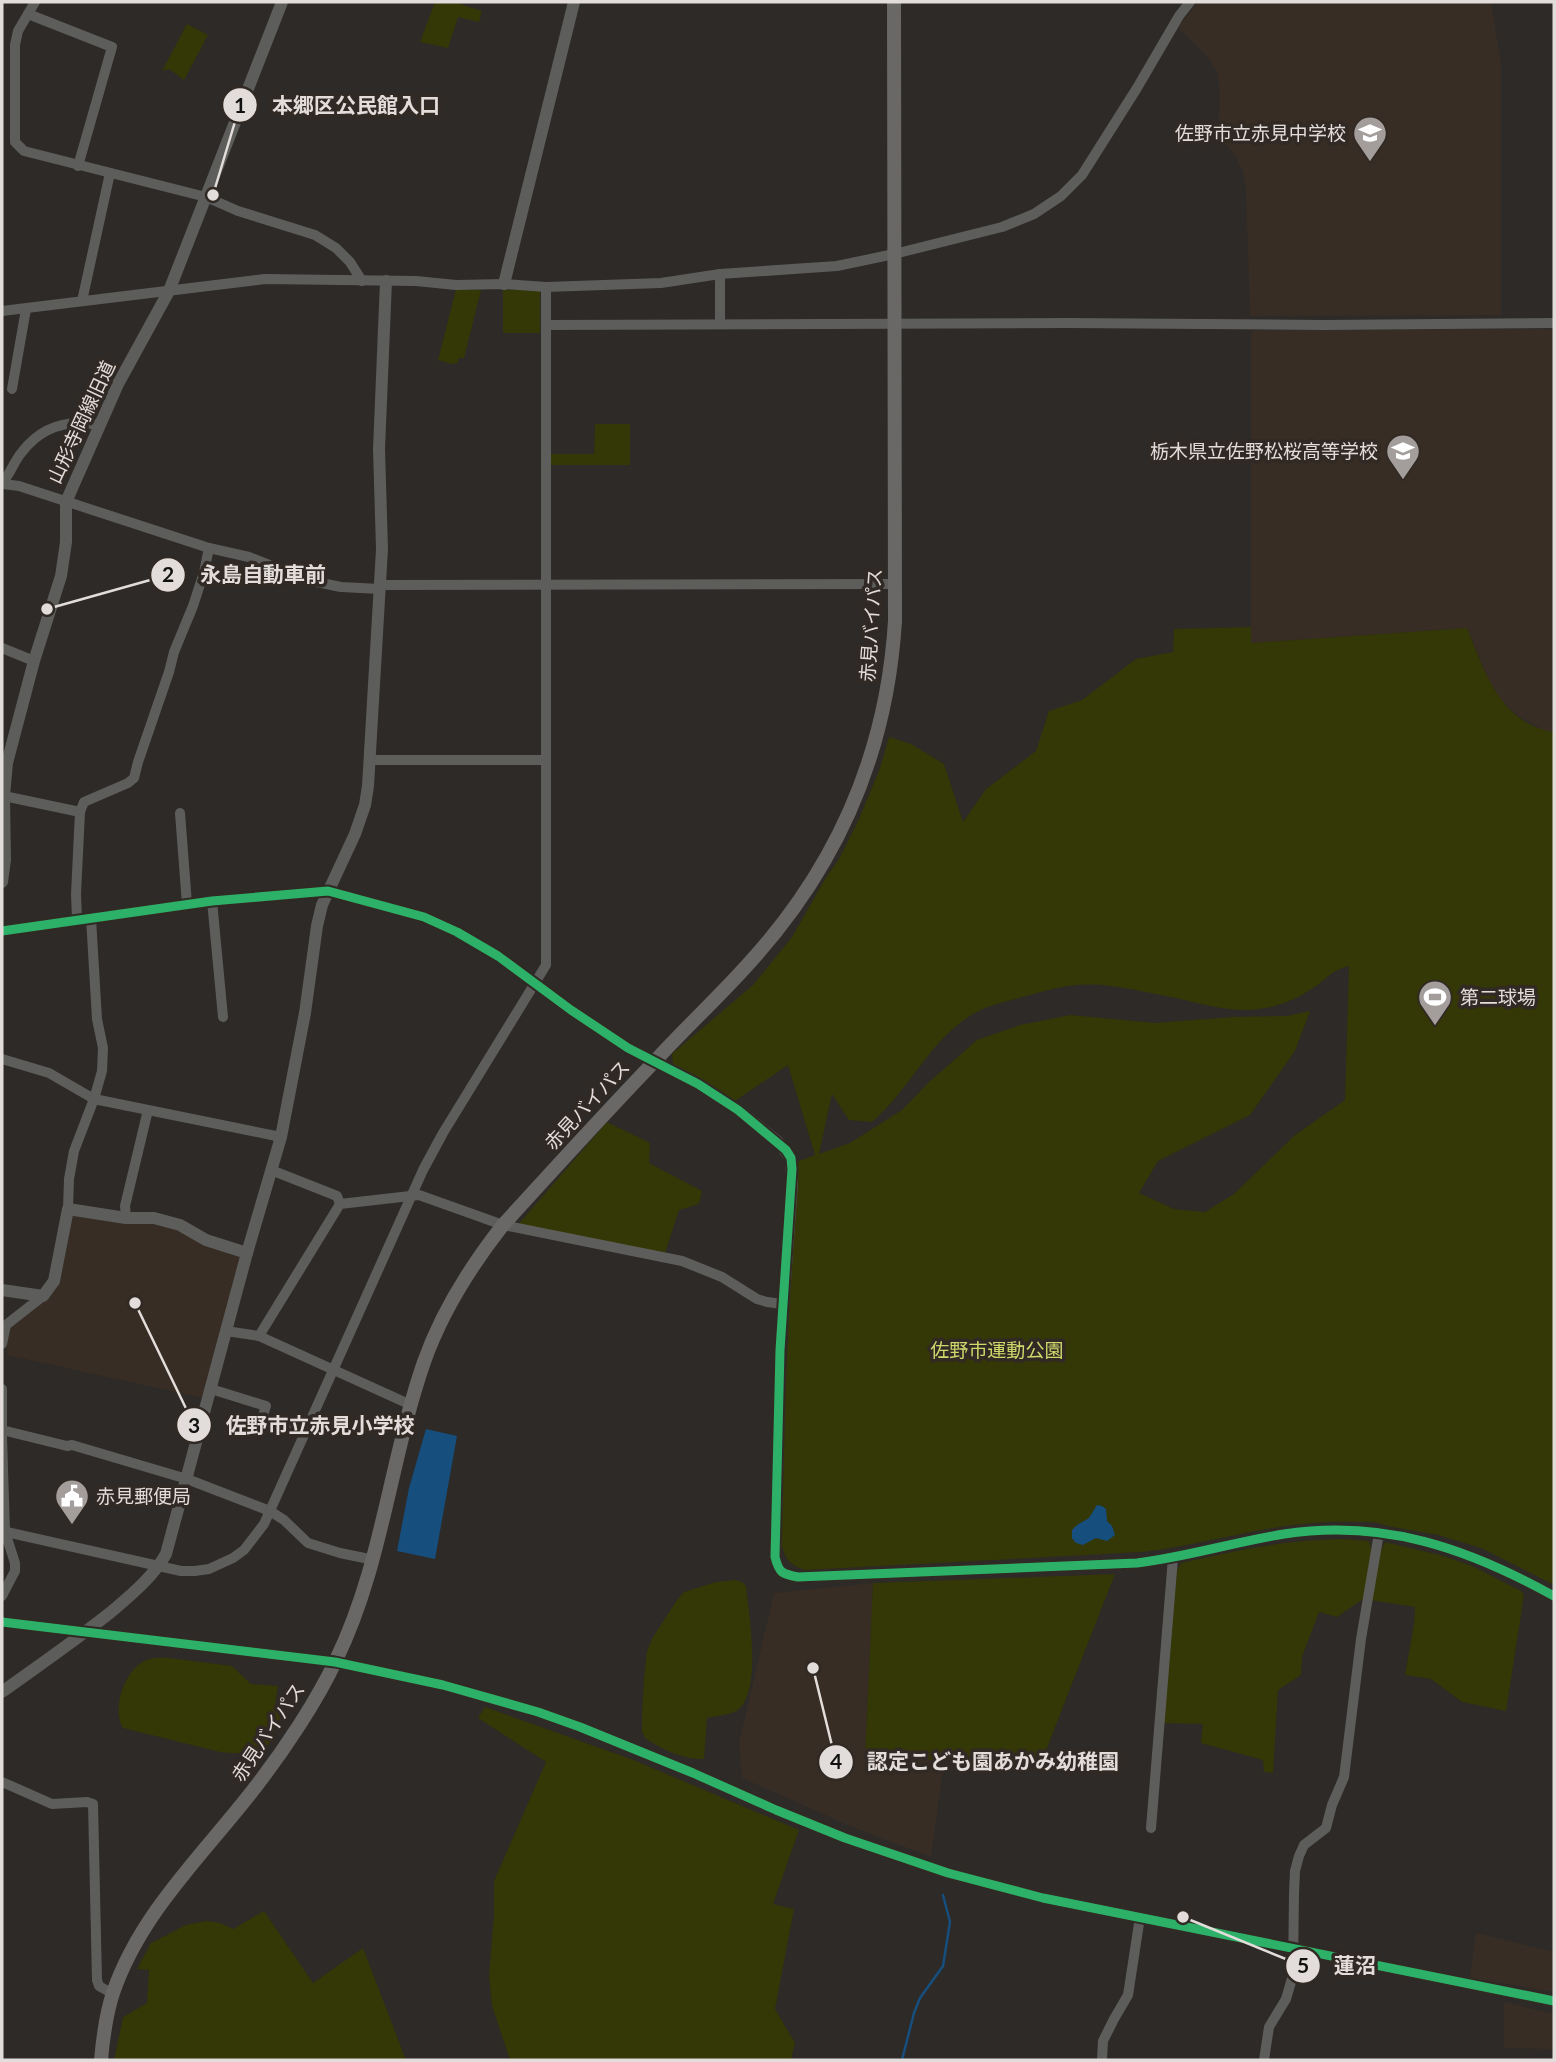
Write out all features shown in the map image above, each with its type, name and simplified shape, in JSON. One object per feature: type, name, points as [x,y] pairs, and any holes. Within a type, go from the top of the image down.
[{"type":"main road","name":"赤見バイパス","points":[[101,2060],[113,1994],[150,1918],[258,1784],[286,1744],[335,1662],[374,1560],[411,1405],[425,1360],[443,1317],[465,1277],[503,1225],[776,932],[813,882],[846,821],[870,763],[884,705],[893,648],[894,2]]},
{"type":"street","points":[[35,2],[18,31],[15,46],[15,142],[24,151],[206,197],[238,211],[314,235],[350,262],[362,281]]},
{"type":"street","name":"山形寺岡線旧道","points":[[2,882],[7,763],[61,576],[66,541],[66,502],[118,384],[169,291],[282,2]]},
{"type":"street","points":[[504,284],[574,2]]},
{"type":"street","points":[[2,311],[265,279],[546,287],[661,283],[720,274],[836,266],[1002,227],[1034,214],[1070,188],[1093,160],[1179,16],[1191,2]]},
{"type":"street","points":[[28,14],[112,47],[78,166]]},
{"type":"street","points":[[82,300],[110,173]]},
{"type":"street","points":[[720,274],[720,324]]},
{"type":"street","points":[[2,1692],[86,1632],[132,1594],[159,1566],[166,1554],[281,1137],[307,1001],[317,926],[328,891],[365,806],[382,548],[379,449],[386,281]]},
{"type":"street","points":[[4,1532],[181,1571],[209,1569],[244,1550],[270,1511],[411,1196],[443,1133],[546,965],[546,287]]},
{"type":"street","points":[[12,390],[26,309]]},
{"type":"street","points":[[546,325],[1554,323]]},
{"type":"street","points":[[99,425],[88,422],[48,428],[21,453],[2,483],[19,486],[209,548],[249,556],[307,580],[341,587],[895,584]]},
{"type":"street","points":[[77,920],[80,811],[85,802],[134,778],[174,652],[193,606],[209,548]]},
{"type":"street","points":[[2,648],[34,662]]},
{"type":"street","points":[[370,760],[546,760]]},
{"type":"street","points":[[4,796],[80,811]]},
{"type":"street","points":[[180,813],[187,904]]},
{"type":"street","points":[[2,931],[187,904],[328,891],[424,917],[457,932],[498,956],[570,1010],[628,1048],[698,1084],[738,1110],[778,1142],[791,1158],[792,1182],[782,1304],[775,1557],[777,1567],[783,1574],[798,1577],[1137,1563],[1300,1532],[1340,1531],[1379,1533],[1421,1540],[1465,1553],[1554,1596]]},
{"type":"street","points":[[212,901],[223,1017]]},
{"type":"street","points":[[2,1344],[6,1325],[43,1296],[54,1281],[68,1209],[74,1151],[102,1071],[103,1048],[97,1019],[91,918]]},
{"type":"street","points":[[2,1059],[49,1073],[94,1099],[281,1137]]},
{"type":"street","points":[[126,1218],[125,1206],[148,1110]]},
{"type":"street","points":[[271,1170],[337,1196],[340,1204]]},
{"type":"street","points":[[340,1204],[419,1195],[503,1225],[682,1261],[722,1277],[757,1299],[782,1304]]},
{"type":"street","points":[[259,1336],[340,1204]]},
{"type":"street","points":[[68,1209],[126,1218],[154,1218],[180,1225],[206,1240],[247,1253]]},
{"type":"street","points":[[2,1290],[43,1296]]},
{"type":"street","points":[[226,1331],[259,1336],[411,1405]]},
{"type":"street","points":[[211,1389],[266,1406],[261,1421],[304,1433]]},
{"type":"street","points":[[2,1390],[2,1428],[67,1447],[72,1445],[187,1479],[270,1511],[284,1520],[308,1543],[374,1560]]},
{"type":"street","points":[[2,1437],[4,1532],[15,1563],[15,1571],[2,1596]]},
{"type":"street","points":[[1264,2060],[1269,2027],[1282,2007],[1290,1986],[1295,1871],[1299,1856],[1304,1845],[1325,1828],[1344,1777],[1361,1639],[1379,1533]]},
{"type":"street","points":[[1151,1828],[1173,1558]]},
{"type":"street","points":[[2,1622],[335,1662],[443,1685],[538,1712],[647,1754],[845,1838],[917,1864],[1043,1898],[1554,2001]]},
{"type":"street","points":[[2,1782],[52,1804],[93,1804],[97,1980],[99,1986],[113,1994]]},
{"type":"street","points":[[1102,2060],[1103,2041],[1128,1995],[1140,1917]]},
{"type":"shaded area","name":"佐野市立赤見中学校","points":[[1198,2],[1491,2],[1501,64],[1501,315],[1250,316],[1246,188],[1243,172],[1235,155],[1224,142],[1219,119],[1218,75],[1209,58],[1178,27]]},
{"type":"shaded area","name":"栃木県立佐野松桜高等学校","points":[[1554,329],[1554,732],[1543,730],[1518,716],[1499,698],[1467,628],[1251,643],[1251,334],[1254,330]]},
{"type":"shaded area","points":[[71,1213],[154,1220],[241,1255],[203,1398],[7,1355],[10,1328],[50,1297],[57,1285]]},
{"type":"shaded area","points":[[873,1583],[865,1757],[944,1761],[931,1857],[848,1825],[742,1778],[739,1743],[774,1593]]},
{"type":"shaded area","points":[[1476,1933],[1554,1952],[1554,1992],[1470,1978]]},
{"type":"shaded area","points":[[1504,2002],[1554,2014],[1554,2049],[1504,2048]]},
{"type":"green space","points":[[435,2],[454,2],[482,11],[479,22],[458,17],[448,48],[420,42]]},
{"type":"green space","points":[[187,24],[208,35],[184,80],[169,69],[162,71]]},
{"type":"green space","points":[[456,289],[481,290],[464,358],[458,358],[458,363],[452,364],[438,360]]},
{"type":"green space","points":[[503,290],[540,290],[540,333],[503,333]]},
{"type":"green space","points":[[595,424],[630,424],[630,465],[550,465],[550,454],[594,454]]},
{"type":"green space","name":"佐野市運動公園","points":[[1251,627],[1251,643],[1467,628],[1488,678],[1507,707],[1535,727],[1554,732],[1554,1585],[1481,1548],[1438,1535],[1368,1522],[1301,1524],[1143,1552],[805,1570],[791,1563],[784,1552],[781,1541],[784,1446],[797,1162],[815,1155],[788,1065],[735,1101],[673,1064],[672,1054],[753,985],[792,937],[839,859],[859,819],[880,768],[889,737],[911,744],[944,764],[963,822],[986,789],[1036,751],[1049,711],[1082,700],[1136,659],[1173,652],[1174,629]],"holes":[[[1349,966],[1345,1100],[1295,1135],[1234,1194],[1205,1212],[1174,1209],[1139,1193],[1158,1161],[1250,1115],[1295,1051],[1310,1011],[1287,1016],[1155,1023],[1070,1015],[1020,1025],[977,1040],[902,1110],[850,1143],[819,1154],[832,1094],[849,1120],[872,1122],[898,1095],[944,1037],[973,1014],[1047,990],[1076,985],[1113,986],[1221,1008],[1249,1010],[1275,1006],[1298,997],[1333,973]]]},
{"type":"green space","points":[[607,1122],[650,1143],[649,1163],[702,1191],[699,1204],[679,1210],[664,1256],[517,1226]]},
{"type":"green space","points":[[1343,1539],[1369,1541],[1371,1549],[1381,1550],[1385,1542],[1444,1556],[1472,1566],[1521,1591],[1524,1595],[1506,1711],[1462,1702],[1431,1679],[1405,1675],[1415,1607],[1363,1599],[1337,1617],[1319,1612],[1302,1657],[1301,1675],[1278,1690],[1273,1773],[1264,1772],[1263,1760],[1201,1743],[1203,1724],[1163,1723],[1177,1570],[1181,1563],[1281,1543]]},
{"type":"green space","points":[[1115,1574],[1043,1758],[1033,1764],[865,1757],[873,1583]]},
{"type":"green space","points":[[735,1580],[746,1586],[751,1632],[752,1669],[746,1699],[736,1711],[707,1718],[704,1759],[681,1756],[651,1742],[642,1732],[647,1651],[653,1637],[684,1592],[716,1582]]},
{"type":"green space","points":[[169,1658],[232,1666],[251,1684],[278,1686],[275,1705],[282,1713],[268,1745],[240,1753],[228,1753],[123,1728],[119,1711],[120,1700],[132,1671],[149,1659]]},
{"type":"green space","points":[[485,1707],[631,1759],[799,1830],[773,1904],[794,1909],[775,2009],[795,2043],[791,2060],[510,2060],[492,2006],[489,1975],[494,1881],[546,1762],[478,1718]]},
{"type":"green space","points":[[264,1911],[313,1983],[363,1948],[406,2060],[114,2060],[123,2017],[147,2003],[149,1970],[137,1969],[151,1943],[186,1925],[206,1921],[233,1929]]},
{"type":"water","points":[[426,1429],[457,1436],[435,1559],[397,1551],[409,1488]]},
{"type":"water","points":[[1097,1505],[1106,1509],[1107,1521],[1115,1535],[1107,1541],[1096,1538],[1083,1545],[1076,1543],[1072,1538],[1072,1530],[1089,1518]]},
{"type":"waterway","points":[[902,2060],[920,1998],[943,1966],[950,1922],[943,1895]]},
{"type":"cycle path","points":[[2,931],[212,901],[328,891],[424,917],[457,932],[498,956],[628,1048],[698,1084],[738,1110],[786,1150],[791,1158],[780,1350],[775,1557],[780,1570],[785,1574],[798,1577],[1137,1563],[1284,1534],[1321,1530],[1356,1531],[1390,1534],[1457,1551],[1554,1596]]},
{"type":"cycle path","points":[[2,1622],[335,1662],[443,1685],[580,1727],[845,1838],[948,1873],[1043,1898],[1554,2001]]},
{"type":"place","name":"佐野市立赤見中学校","points":[[1370,163]]},
{"type":"place","name":"本郷区公民館入口","points":[[213,195]]},
{"type":"place","name":"栃木県立佐野松桜高等学校","points":[[1403,481]]},
{"type":"place","name":"永島自動車前","points":[[47,609]]},
{"type":"place","name":"第二球場","points":[[1435,1027]]},
{"type":"place","name":"佐野市立赤見小学校","points":[[135,1303]]},
{"type":"place","name":"赤見郵便局","points":[[72,1526]]},
{"type":"place","name":"認定こども園あかみ幼稚園","points":[[813,1668]]},
{"type":"place","name":"蓮沼","points":[[1183,1917]]}]
